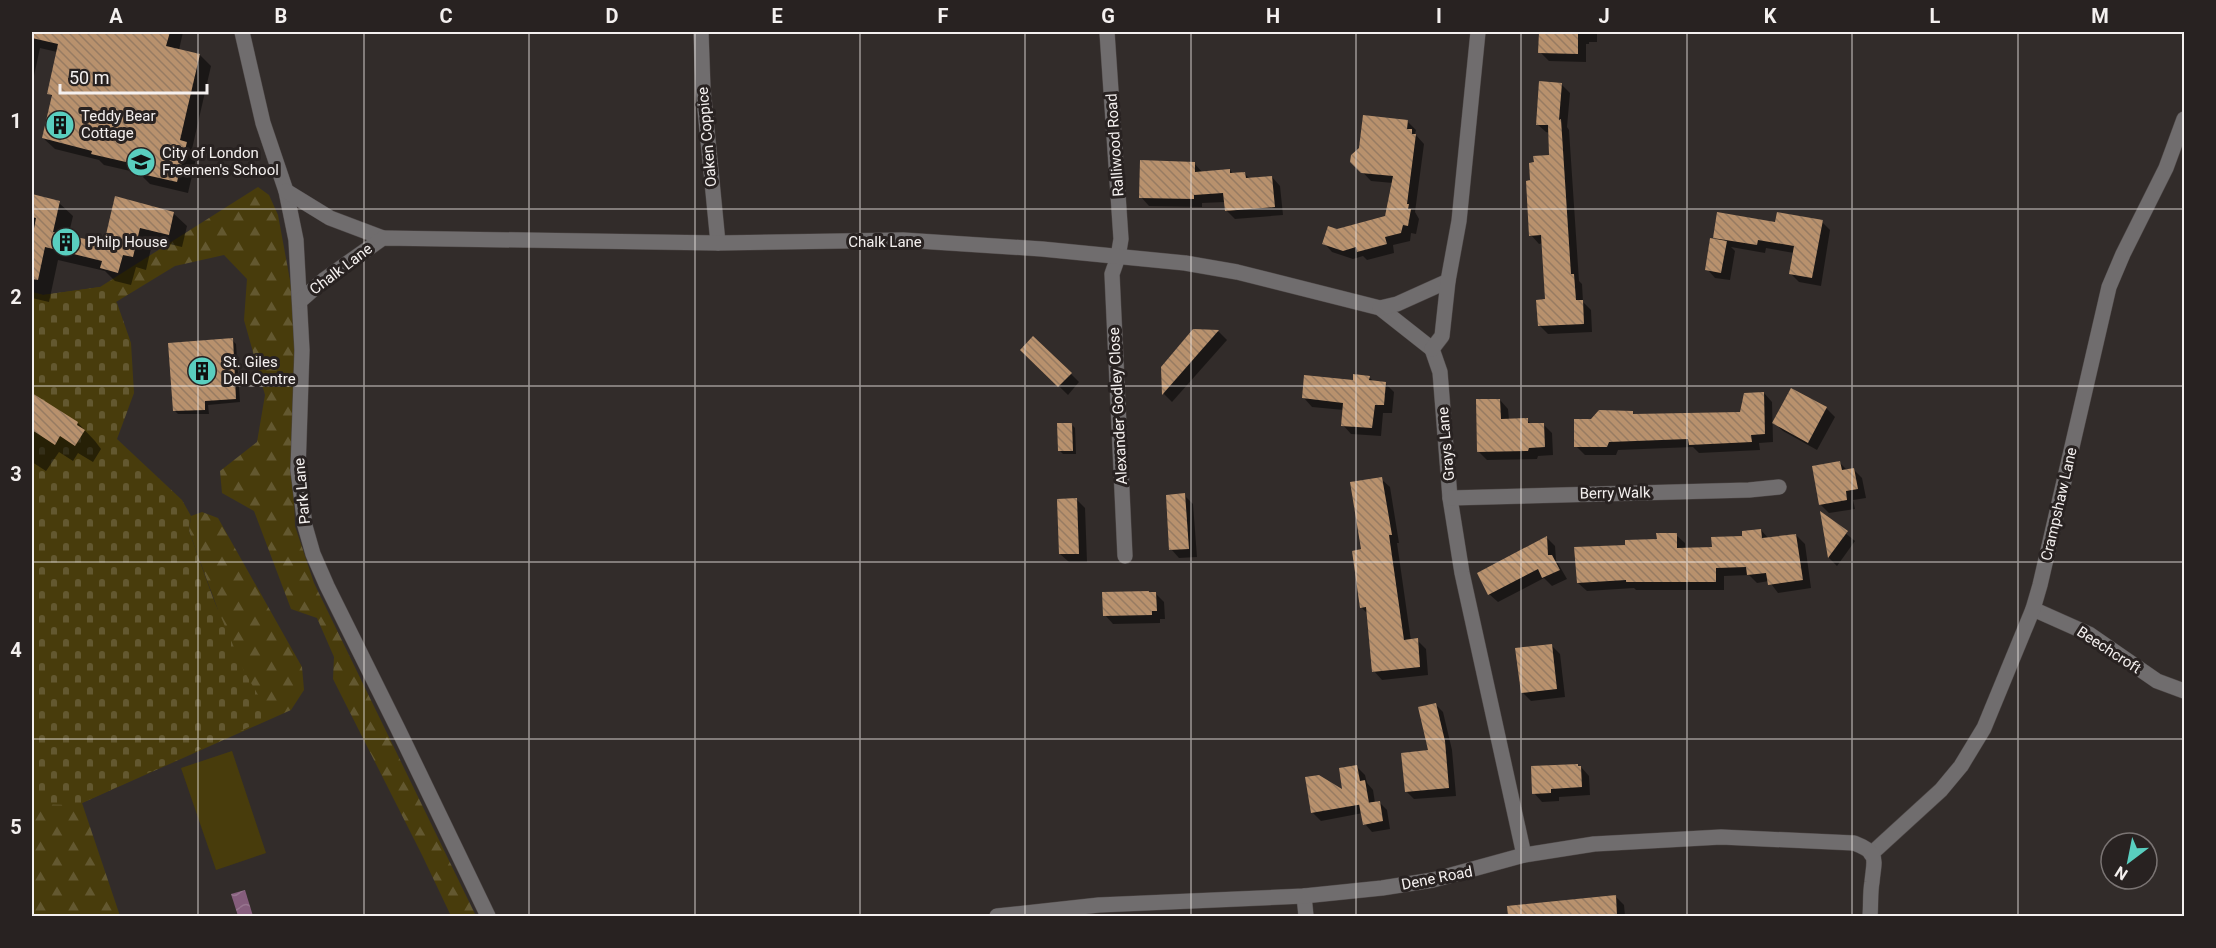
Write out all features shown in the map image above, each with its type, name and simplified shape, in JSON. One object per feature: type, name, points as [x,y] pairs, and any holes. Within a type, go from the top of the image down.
[{"type":"street","name":"Park Lane","points":[[242,32],[263,123],[285,192],[296,240],[302,350],[298,470],[301,505],[313,554],[488,916]]},
{"type":"street","name":"Oaken Coppice","points":[[701,32],[703,89],[718,243]]},
{"type":"street","name":"Ralliwood Road","points":[[1107,32],[1121,239],[1118,258]]},
{"type":"street","points":[[1432,350],[1442,336],[1448,281],[1459,221],[1478,32]]},
{"type":"street","name":"Crampshaw Lane","points":[[1871,854],[1941,790],[1961,766],[1984,728],[2033,609],[2109,287],[2128,243],[2166,168],[2184,118]]},
{"type":"street","name":"Chalk Lane","points":[[285,192],[330,218],[383,238],[718,243],[903,240],[1042,249],[1185,263],[1237,272],[1380,308],[1432,350]]},
{"type":"street","name":"Chalk Lane","points":[[300,301],[325,279],[383,238]]},
{"type":"street","name":"Alexander Godley Close","points":[[1118,258],[1112,274],[1125,556]]},
{"type":"street","points":[[1380,308],[1397,304],[1448,281]]},
{"type":"street","name":"Grays Lane","points":[[1432,350],[1440,372],[1450,498],[1462,573],[1524,855]]},
{"type":"street","name":"Berry Walk","points":[[1450,498],[1749,490],[1779,487]]},
{"type":"street","name":"Beechcroft","points":[[2033,609],[2089,634],[2157,681],[2184,691]]},
{"type":"street","name":"Dene Road","points":[[997,916],[1099,905],[1304,896],[1382,888],[1433,880],[1524,855],[1594,844],[1721,837],[1854,843],[1871,854]]},
{"type":"street","points":[[1870,916],[1872,880],[1876,862],[1871,854]]},
{"type":"street","points":[[1304,896],[1306,916]]},
{"type":"green space","points":[[258,187],[269,195],[278,215],[292,291],[295,357],[293,467],[295,526],[314,583],[476,916],[451,916],[333,679],[334,657],[317,618],[291,609],[254,511],[222,493],[220,471],[257,442],[265,395],[244,320],[247,279],[224,255],[175,266],[75,327],[32,292],[43,295],[100,287]]},
{"type":"green space","points":[[100,287],[117,303],[131,343],[134,393],[117,439],[182,500],[191,516],[189,531],[213,598],[244,671],[271,717],[82,803],[32,804],[32,292],[43,295]]},
{"type":"green space","points":[[202,512],[218,518],[302,667],[304,690],[291,710],[82,803],[120,916],[32,916],[32,730],[218,610],[189,531],[191,516]]},
{"type":"green space","points":[[232,751],[266,853],[216,870],[181,768]]},
{"type":"water","points":[[245,890],[253,916],[238,916],[231,894]]},
{"type":"building","points":[[32,32],[170,32],[166,46],[200,54],[180,140],[187,142],[177,182],[137,173],[139,165],[91,154],[92,151],[42,138],[52,95],[47,94],[58,44],[32,38]]},
{"type":"building","points":[[1539,32],[1578,32],[1578,54],[1538,53]]},
{"type":"building","points":[[1539,81],[1562,83],[1559,120],[1561,119],[1571,274],[1574,274],[1576,300],[1583,300],[1584,324],[1538,326],[1536,300],[1545,299],[1541,235],[1529,236],[1526,181],[1530,180],[1529,163],[1534,162],[1533,156],[1549,155],[1548,125],[1536,125]]},
{"type":"building","points":[[1363,115],[1408,120],[1407,129],[1412,129],[1412,134],[1416,134],[1407,204],[1409,204],[1408,209],[1411,209],[1408,226],[1403,225],[1401,233],[1385,237],[1387,244],[1357,252],[1356,247],[1343,251],[1322,244],[1328,226],[1337,229],[1385,216],[1393,176],[1361,173],[1350,162],[1351,155],[1359,148]]},
{"type":"building","points":[[1140,160],[1195,162],[1195,172],[1230,169],[1230,173],[1245,172],[1246,178],[1272,176],[1275,207],[1225,211],[1223,193],[1194,195],[1194,199],[1139,198]]},
{"type":"building","name":"Philp House","points":[[32,194],[60,201],[53,232],[104,243],[115,196],[174,212],[169,235],[140,228],[133,257],[123,255],[118,273],[100,268],[102,261],[45,247],[38,280],[32,279],[32,239],[36,218],[32,217]]},
{"type":"building","points":[[1717,212],[1775,222],[1777,212],[1823,220],[1812,278],[1789,274],[1794,246],[1758,240],[1757,245],[1713,238]]},
{"type":"building","points":[[1710,238],[1727,241],[1721,273],[1705,270]]},
{"type":"building","points":[[1193,329],[1219,330],[1162,395],[1161,367]]},
{"type":"building","points":[[1033,336],[1072,373],[1058,387],[1020,350]]},
{"type":"building","name":"St. Giles Dell Centre","points":[[233,338],[236,399],[205,401],[205,410],[173,411],[168,343]]},
{"type":"building","points":[[1353,374],[1370,376],[1369,380],[1386,382],[1384,405],[1375,405],[1372,428],[1341,426],[1343,403],[1302,398],[1304,375],[1353,380]]},
{"type":"building","points":[[1791,388],[1827,407],[1808,443],[1772,423]]},
{"type":"building","points":[[1764,392],[1765,434],[1751,435],[1752,442],[1689,445],[1688,439],[1609,442],[1607,447],[1574,447],[1574,419],[1591,419],[1599,410],[1633,411],[1633,414],[1740,412],[1744,393]]},
{"type":"building","points":[[32,393],[78,422],[77,425],[85,430],[75,446],[60,436],[55,445],[32,430]]},
{"type":"building","points":[[1476,399],[1500,399],[1501,419],[1528,418],[1528,423],[1544,423],[1545,447],[1529,448],[1528,451],[1477,452]]},
{"type":"building","points":[[1057,423],[1072,423],[1073,451],[1058,451]]},
{"type":"building","points":[[1840,461],[1842,470],[1854,468],[1858,489],[1846,491],[1847,500],[1819,505],[1812,466]]},
{"type":"building","points":[[1382,477],[1392,535],[1389,535],[1404,640],[1418,638],[1420,667],[1372,672],[1366,607],[1360,608],[1352,551],[1361,549],[1350,482]]},
{"type":"building","points":[[1185,493],[1189,549],[1169,550],[1166,495]]},
{"type":"building","points":[[1077,498],[1079,554],[1059,554],[1057,499]]},
{"type":"building","points":[[1820,511],[1848,531],[1828,558]]},
{"type":"building","points":[[1761,529],[1762,538],[1796,534],[1803,580],[1768,585],[1766,573],[1747,575],[1746,567],[1716,568],[1716,582],[1626,582],[1626,580],[1577,583],[1574,547],[1625,545],[1625,540],[1657,539],[1656,533],[1677,533],[1677,548],[1712,547],[1711,537],[1742,536],[1742,531]]},
{"type":"building","points":[[1547,536],[1548,555],[1552,555],[1560,570],[1542,578],[1538,569],[1488,595],[1477,573]]},
{"type":"building","points":[[1102,592],[1156,592],[1157,611],[1152,611],[1152,615],[1103,616]]},
{"type":"building","points":[[1552,644],[1557,689],[1521,693],[1515,648]]},
{"type":"building","points":[[1436,703],[1445,741],[1449,788],[1405,792],[1401,753],[1428,750],[1418,707]]},
{"type":"building","points":[[1578,764],[1581,766],[1582,787],[1551,789],[1551,793],[1532,794],[1531,766]]},
{"type":"building","points":[[1357,765],[1360,781],[1365,780],[1369,803],[1311,813],[1305,777],[1319,775],[1342,789],[1339,768]]},
{"type":"building","points":[[1380,801],[1383,821],[1363,825],[1359,804]]},
{"type":"building","points":[[1616,895],[1617,916],[1508,916],[1507,906]]},
{"type":"place","name":"Teddy Bear Cottage","points":[[60,125]]},
{"type":"place","name":"City of London Freemen's School","points":[[141,162]]},
{"type":"place","name":"Philp House","points":[[66,242]]},
{"type":"place","name":"St. Giles Dell Centre","points":[[202,371]]}]
